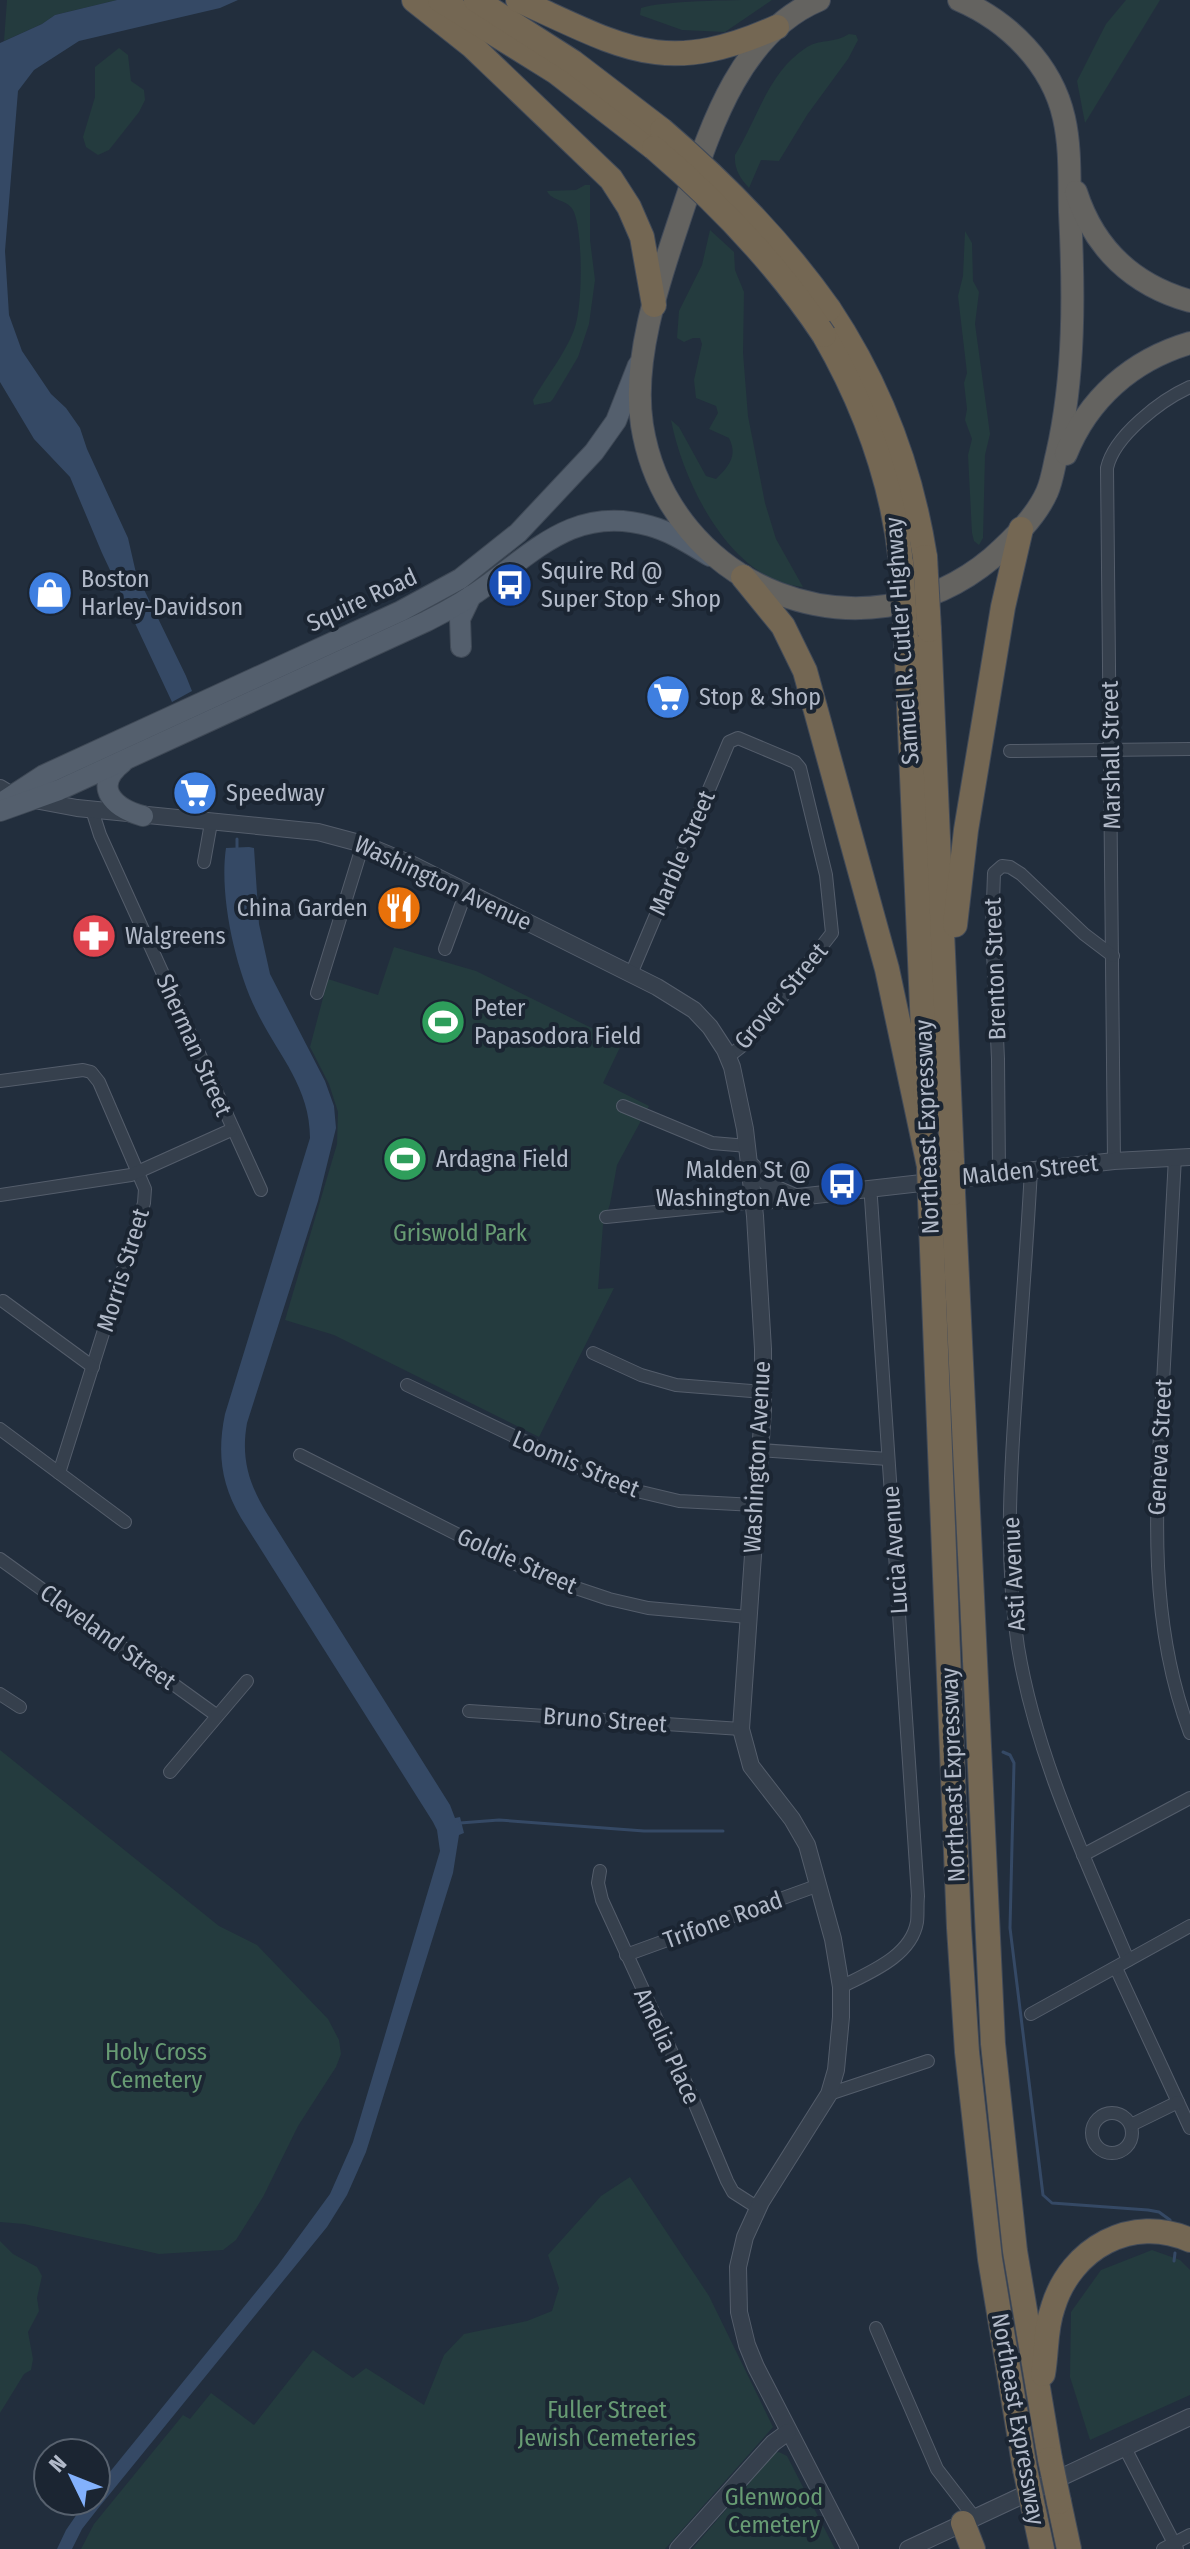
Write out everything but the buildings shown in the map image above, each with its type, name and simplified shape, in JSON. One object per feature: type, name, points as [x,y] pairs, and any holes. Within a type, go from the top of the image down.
[{"type":"highway","points":[[414,0],[472,46],[611,179],[629,207],[642,237],[654,305]]},
{"type":"highway","name":"Samuel R. Cutler Highway","points":[[440,0],[658,139],[698,189],[789,286],[824,335],[851,383],[875,440],[894,510],[913,559]]},
{"type":"highway","name":"Samuel R. Cutler Highway","points":[[476,0],[573,62],[658,139],[753,217],[800,269],[829,309],[867,373],[893,430],[911,489],[933,996]]},
{"type":"highway","points":[[518,0],[616,43],[657,53],[710,52],[777,27]]},
{"type":"highway","points":[[819,0],[795,12],[777,27],[745,65],[720,112],[685,201],[654,305],[640,381],[641,413],[654,468],[667,499],[685,525],[738,574],[783,626],[798,652],[940,1164]]},
{"type":"highway","points":[[959,0],[1002,25],[1036,60],[1062,109],[1080,203],[1103,247],[1144,283],[1190,301]]},
{"type":"highway","points":[[1048,491],[1059,444],[1069,369],[1073,274],[1069,155]]},
{"type":"highway","points":[[738,574],[775,593],[807,603],[847,608],[891,605],[927,595],[965,577],[997,553],[1021,529],[1048,491],[1080,425],[1098,400],[1142,363],[1190,343]]},
{"type":"highway","points":[[933,996],[955,949],[955,904],[966,830],[1003,607],[1021,529]]},
{"type":"highway","name":"Northeast Expressway","points":[[933,996],[941,1196],[958,1915],[967,2052],[990,2259],[1025,2469],[1042,2549]]},
{"type":"highway","name":"Northeast Expressway","points":[[941,1196],[989,1989],[1008,2196],[1039,2400],[1069,2549]]},
{"type":"highway","points":[[1039,2400],[1050,2317],[1062,2283],[1075,2264],[1103,2242],[1126,2234],[1161,2231],[1190,2240]]},
{"type":"highway","points":[[969,2520],[973,2549]]},
{"type":"main road","name":"Squire Road","points":[[9,800],[44,775],[417,603],[474,569],[518,533],[603,441],[622,409],[645,348]]},
{"type":"main road","name":"Squire Road","points":[[9,800],[129,758],[427,621],[471,596],[546,540],[573,528],[633,522],[664,531],[738,574]]},
{"type":"main road","points":[[461,647],[460,619],[471,596]]},
{"type":"main road","points":[[129,758],[112,773],[108,787],[110,797],[119,807],[143,816]]},
{"type":"street","name":"Marshall Street","points":[[1114,1161],[1108,462],[1120,442],[1153,411],[1190,387]]},
{"type":"street","name":"Grover Street","points":[[728,1057],[745,1046],[832,933],[826,875],[800,768],[791,760],[738,738]]},
{"type":"street","name":"Marble Street","points":[[631,974],[728,743],[738,738]]},
{"type":"street","points":[[1010,751],[1190,749]]},
{"type":"street","name":"Washington Avenue","points":[[9,800],[318,832],[363,844],[411,864],[631,974],[694,1010],[715,1032],[728,1057],[737,1084],[749,1153],[763,1337],[764,1392],[741,1729],[744,1750],[751,1766],[802,1832],[833,1939],[841,1987],[840,2035],[836,2070],[829,2094],[758,2208],[740,2257],[737,2289],[739,2312],[751,2356],[850,2549]]},
{"type":"street","name":"Sherman Street","points":[[92,810],[100,835],[231,1130],[261,1190]]},
{"type":"street","points":[[204,862],[211,823]]},
{"type":"street","points":[[317,993],[363,844]]},
{"type":"street","name":"Brenton Street","points":[[999,1173],[992,931],[994,873],[1002,866],[1018,871],[1084,934],[1113,956]]},
{"type":"street","points":[[445,949],[466,892]]},
{"type":"street","name":"Morris Street","points":[[0,1081],[83,1070],[91,1072],[99,1082],[138,1173],[145,1197],[59,1473]]},
{"type":"street","points":[[623,1106],[705,1141],[749,1153],[758,1176],[770,1186],[799,1197]]},
{"type":"street","points":[[0,1195],[117,1179],[138,1173],[231,1130]]},
{"type":"street","name":"Malden Street","points":[[606,1217],[799,1197],[871,1193],[999,1173],[1182,1157]]},
{"type":"street","name":"Geneva Street","points":[[1182,1157],[1156,1494],[1156,1569],[1170,1669],[1190,1733]]},
{"type":"street","name":"Asti Avenue","points":[[1031,1170],[1011,1483],[1011,1574],[1018,1646],[1033,1713],[1057,1789],[1128,1960]]},
{"type":"street","name":"Lucia Avenue","points":[[841,1987],[899,1953],[911,1939],[917,1923],[918,1903],[871,1193]]},
{"type":"street","points":[[3,1301],[93,1367]]},
{"type":"street","points":[[593,1353],[641,1375],[676,1385],[764,1392]]},
{"type":"street","name":"Loomis Street","points":[[407,1385],[620,1487],[679,1501],[755,1505]]},
{"type":"street","points":[[0,1429],[125,1522]]},
{"type":"street","points":[[760,1450],[888,1459]]},
{"type":"street","name":"Goldie Street","points":[[300,1455],[520,1566],[558,1582],[648,1608],[748,1617]]},
{"type":"street","name":"Cleveland Street","points":[[0,1559],[216,1715]]},
{"type":"street","points":[[170,1772],[247,1681]]},
{"type":"street","points":[[0,1694],[20,1707]]},
{"type":"street","name":"Bruno Street","points":[[469,1711],[741,1729]]},
{"type":"street","points":[[1083,1855],[1190,1798]]},
{"type":"street","name":"Amelia Place","points":[[600,1871],[598,1883],[602,1900],[727,2181],[733,2192],[758,2208]]},
{"type":"street","name":"Trifone Road","points":[[626,1955],[819,1885]]},
{"type":"street","points":[[1031,2014],[1190,1926]]},
{"type":"street","points":[[1116,1968],[1190,2128]]},
{"type":"street","points":[[829,2094],[928,2061]]},
{"type":"street","points":[[1131,2125],[1178,2102]]},
{"type":"street","points":[[876,2328],[937,2469],[969,2520]]},
{"type":"street","points":[[908,2549],[1190,2417]]},
{"type":"street","points":[[678,2549],[773,2443],[788,2432]]},
{"type":"street","points":[[1125,2448],[1171,2547],[1190,2535]]},
{"type":"green space","points":[[7,0],[117,0],[55,15],[4,41]]},
{"type":"green space","points":[[772,0],[725,32],[682,30],[640,15],[641,8],[667,3]]},
{"type":"green space","points":[[1126,0],[1160,0],[1085,123],[1077,81],[1106,24]]},
{"type":"green space","points":[[849,34],[856,35],[858,40],[848,59],[807,115],[779,161],[761,160],[749,188],[738,173],[735,155],[773,82],[807,47]]},
{"type":"green space","points":[[119,48],[128,55],[131,81],[144,90],[145,100],[109,150],[98,155],[86,147],[83,137],[95,97],[95,67]]},
{"type":"green space","points":[[590,185],[590,240],[595,280],[589,324],[578,357],[553,399],[534,405],[533,400],[574,330],[580,289],[579,237],[574,212],[547,191],[576,190]]},
{"type":"green space","points":[[710,230],[734,252],[735,270],[744,292],[743,353],[748,416],[765,503],[776,539],[803,587],[777,581],[753,567],[732,548],[699,499],[677,445],[671,420],[679,427],[706,476],[716,479],[728,465],[733,450],[729,438],[709,429],[718,413],[716,406],[696,398],[694,380],[702,344],[700,338],[684,342],[677,338],[679,311],[702,265]]},
{"type":"green space","points":[[965,231],[972,243],[973,281],[979,292],[975,324],[990,434],[985,455],[983,538],[979,545],[972,533],[968,455],[972,439],[965,420],[964,383],[967,373],[958,296],[963,276]]},
{"type":"green space","name":"Griswold Park","points":[[394,947],[476,971],[622,1043],[603,1083],[649,1106],[617,1165],[603,1225],[598,1289],[614,1288],[539,1437],[334,1335],[285,1320],[337,1144],[338,1112],[329,1084],[310,1047],[328,979],[378,995]]},
{"type":"green space","name":"Holy Cross Cemetery","points":[[0,1750],[219,1926],[257,1945],[328,2019],[339,2040],[341,2054],[336,2067],[298,2126],[263,2197],[236,2240],[223,2250],[159,2254],[24,2224],[0,2222]]},
{"type":"green space","name":"Fuller Street Jewish Cemeteries","points":[[630,2177],[709,2296],[773,2427],[665,2549],[81,2549],[100,2517],[112,2517],[112,2502],[183,2415],[190,2419],[211,2393],[254,2425],[313,2350],[353,2378],[366,2368],[424,2405],[444,2355],[464,2334],[527,2321],[552,2311],[559,2288],[548,2255],[601,2196]]},
{"type":"green space","points":[[0,2241],[13,2254],[37,2267],[42,2276],[37,2298],[39,2311],[28,2332],[33,2359],[31,2370],[24,2374],[0,2413]]},
{"type":"green space","points":[[1152,2250],[1180,2260],[1190,2270],[1190,2395],[1090,2440],[1070,2377],[1071,2312],[1101,2270]]},
{"type":"green space","name":"Glenwood Cemetery","points":[[775,2453],[787,2456],[835,2549],[692,2549]]},
{"type":"water","points":[[117,0],[238,0],[220,8],[79,41],[34,70],[18,91],[5,251],[9,315],[22,351],[51,394],[80,428],[128,538],[136,573],[192,691],[172,702],[70,477],[34,439],[0,382],[0,43],[55,15]]},
{"type":"water","points":[[226,848],[254,848],[259,924],[270,974],[325,1081],[334,1106],[336,1128],[318,1201],[247,1423],[245,1447],[248,1469],[266,1512],[450,1805],[455,1818],[460,1817],[464,1833],[459,1835],[453,1873],[366,2152],[347,2195],[327,2227],[112,2492],[112,2469],[278,2265],[330,2194],[353,2142],[440,1851],[433,1822],[241,1518],[222,1468],[221,1442],[225,1414],[310,1138],[305,1102],[256,1010],[241,973],[227,909]]},
{"type":"water","points":[[75,2517],[92,2517],[72,2549],[57,2549]]},
{"type":"waterway","points":[[237,839],[237,848]]},
{"type":"waterway","points":[[1003,1752],[1010,1755],[1014,1763],[1010,1928],[1043,2195],[1052,2203],[1148,2210],[1159,2212],[1170,2220]]},
{"type":"waterway","points":[[460,1823],[499,1820],[644,1831],[723,1831]]},
{"type":"waterway","points":[[1174,2261],[1175,2253]]},
{"type":"place","name":"Squire Rd @ Super Stop + Shop","points":[[510,585]]},
{"type":"place","name":"Boston Harley-Davidson","points":[[50,593]]},
{"type":"place","name":"Stop & Shop","points":[[668,697]]},
{"type":"place","name":"Speedway","points":[[195,793]]},
{"type":"place","name":"China Garden","points":[[399,908]]},
{"type":"place","name":"Walgreens","points":[[94,936]]},
{"type":"place","name":"Peter Papasodora Field","points":[[443,1022]]},
{"type":"place","name":"Ardagna Field","points":[[405,1159]]},
{"type":"place","name":"Malden St @ Washington Ave","points":[[842,1184]]}]
